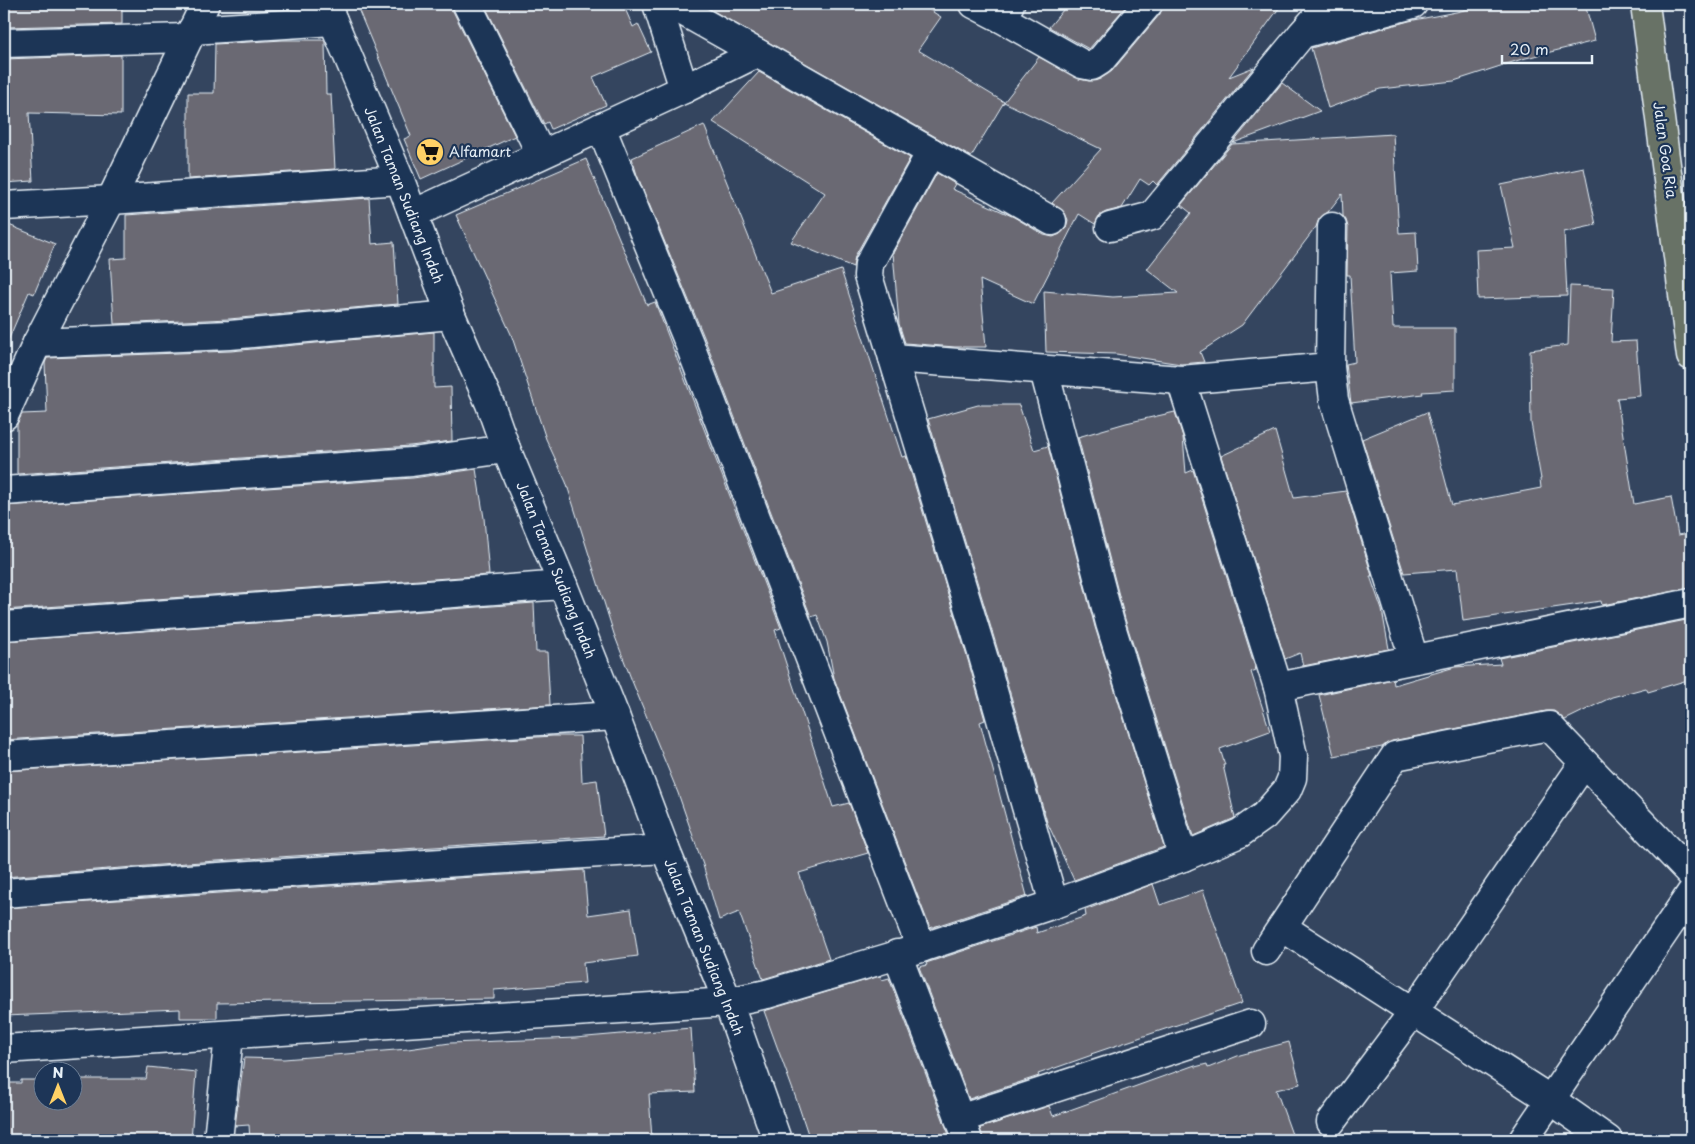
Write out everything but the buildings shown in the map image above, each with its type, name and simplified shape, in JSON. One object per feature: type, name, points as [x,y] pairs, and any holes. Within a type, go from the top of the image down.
[{"type":"main road","name":"Jalan Goa Ria","points":[[1645,4],[1691,356]]},
{"type":"street","points":[[4,416],[37,343],[111,200],[205,4]]},
{"type":"street","points":[[467,4],[541,154]]},
{"type":"street","points":[[661,4],[757,54],[1052,221]]},
{"type":"street","points":[[661,4],[684,89]]},
{"type":"street","points":[[974,4],[1006,11],[1082,64],[1092,66],[1100,61],[1148,4]]},
{"type":"street","points":[[1110,228],[1152,216],[1328,4]]},
{"type":"street","points":[[1302,34],[1413,4]]},
{"type":"street","points":[[4,43],[190,34],[329,13]]},
{"type":"street","name":"Jalan Taman Sudiang Indah","points":[[329,13],[400,180],[451,315],[490,404],[506,449],[563,585],[665,849],[728,1002],[777,1140]]},
{"type":"street","points":[[413,214],[757,54]]},
{"type":"street","points":[[600,127],[689,343],[909,951],[963,1129],[1251,1024]]},
{"type":"street","points":[[931,152],[869,264],[868,276],[983,656],[1054,904]]},
{"type":"street","points":[[4,206],[400,180]]},
{"type":"street","points":[[1332,228],[1330,367],[1334,400],[1414,659]]},
{"type":"street","points":[[37,343],[230,335],[451,315]]},
{"type":"street","points":[[893,358],[1181,380],[1330,367]]},
{"type":"street","points":[[1044,370],[1110,623],[1183,857]]},
{"type":"street","points":[[4,1049],[229,1036],[728,1002],[767,994],[1054,904],[1183,857],[1240,833],[1264,816],[1287,790],[1292,778],[1293,756],[1278,687],[1181,380]]},
{"type":"street","points":[[4,491],[412,462],[506,449]]},
{"type":"street","points":[[4,626],[563,585]]},
{"type":"street","points":[[1278,687],[1691,603]]},
{"type":"street","points":[[4,756],[615,716]]},
{"type":"street","points":[[1266,950],[1396,756],[1549,726],[1691,874]]},
{"type":"street","points":[[1331,1122],[1413,1012],[1584,763]]},
{"type":"street","points":[[4,893],[217,877],[665,849]]},
{"type":"street","points":[[1523,1140],[1691,893]]},
{"type":"street","points":[[1282,927],[1551,1100],[1608,1140]]},
{"type":"street","points":[[218,1140],[229,1036]]},
{"type":"place","name":"Alfamart","points":[[430,152]]}]
